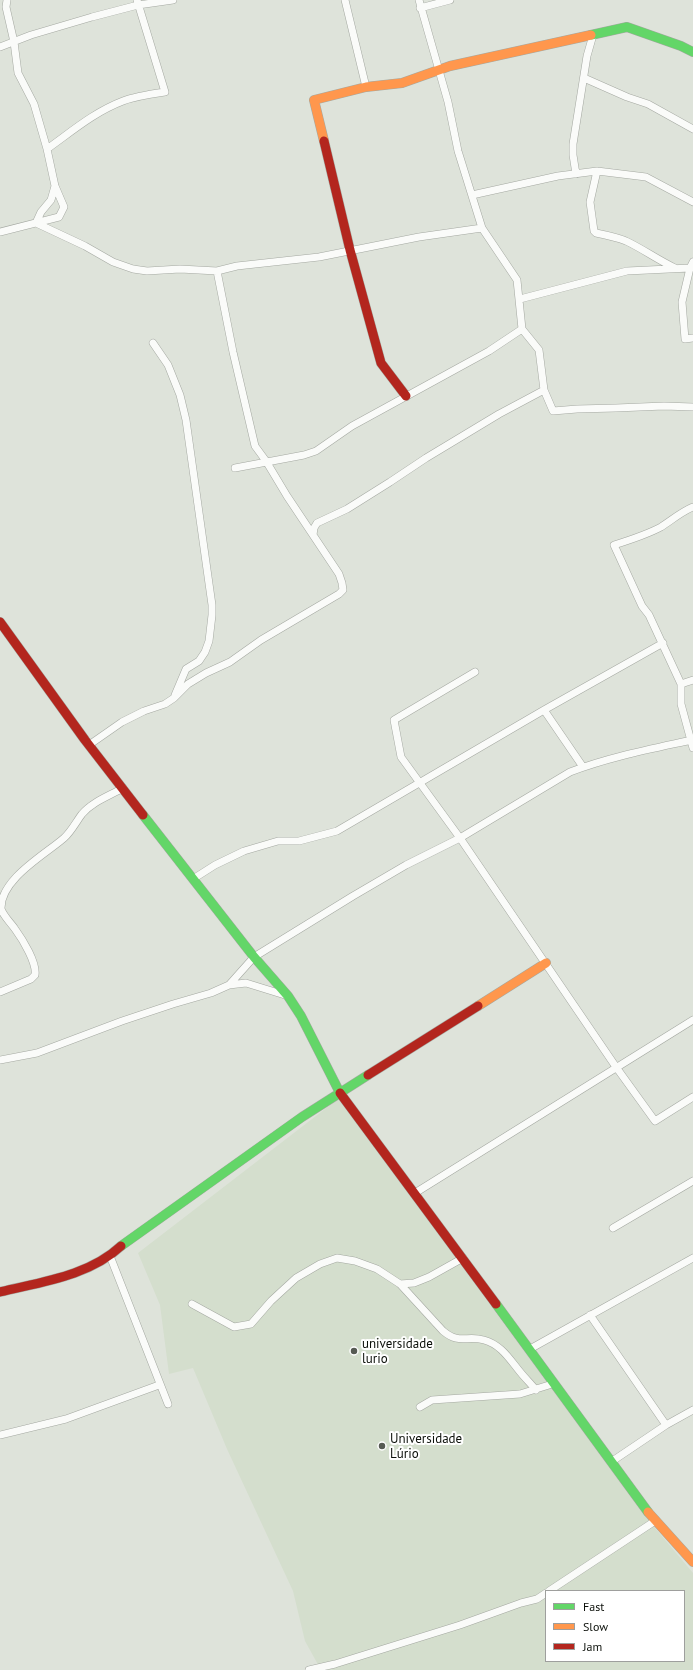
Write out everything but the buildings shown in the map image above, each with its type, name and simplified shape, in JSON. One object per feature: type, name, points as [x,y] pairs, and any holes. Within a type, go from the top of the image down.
[{"type":"street","points":[[0,232],[59,217],[64,207],[55,186],[47,149],[34,104],[18,73],[6,0]]},
{"type":"street","points":[[0,47],[31,35],[137,3],[173,0]]},
{"type":"street","points":[[345,0],[366,87]]},
{"type":"street","points":[[450,0],[420,4],[448,102],[458,151],[482,228],[517,280],[522,329],[539,350],[544,390],[553,411],[664,406],[693,407]]},
{"type":"street","points":[[47,149],[71,130],[105,109],[132,98],[165,92],[137,3]]},
{"type":"street","points":[[406,396],[381,363],[350,250],[314,100],[366,87],[402,83],[438,69],[627,27],[681,46],[693,52]]},
{"type":"street","points":[[576,174],[573,144],[587,56],[593,35]]},
{"type":"street","points":[[584,78],[610,88],[626,97],[648,104],[693,128]]},
{"type":"street","points":[[472,195],[597,171],[646,177],[693,202]]},
{"type":"street","points":[[597,171],[590,202],[594,231],[596,233],[616,237],[678,269]]},
{"type":"street","points":[[36,222],[51,200],[55,186]]},
{"type":"street","points":[[36,222],[113,262],[146,272],[180,269],[217,271],[237,266],[319,257],[419,236],[482,228]]},
{"type":"street","points":[[520,299],[627,271],[678,269],[692,265]]},
{"type":"street","points":[[692,265],[682,302],[685,339],[693,338]]},
{"type":"street","points":[[89,745],[122,722],[144,711],[165,704],[194,680],[230,662],[262,640],[319,607],[343,590],[339,574],[286,496],[266,461],[255,446],[233,352],[217,271]]},
{"type":"street","points":[[235,468],[304,455],[316,451],[352,426],[489,351],[522,329]]},
{"type":"street","points":[[153,343],[168,365],[180,395],[186,420],[212,605],[209,641],[205,652],[199,661],[186,669],[174,698]]},
{"type":"street","points":[[313,534],[317,523],[347,509],[426,458],[499,414],[544,390]]},
{"type":"street","points":[[693,507],[673,517],[668,522],[644,536],[614,545],[642,606],[649,615],[682,684],[681,704],[693,748]]},
{"type":"street","points":[[0,622],[89,745],[254,957],[288,996],[300,1016],[340,1094],[463,1258],[655,1521],[693,1562]]},
{"type":"street","points":[[193,879],[215,864],[244,851],[278,841],[299,841],[338,831],[544,710],[663,643]]},
{"type":"street","points":[[475,672],[394,720],[402,757],[419,783],[460,838],[616,1067],[655,1121],[693,1098]]},
{"type":"street","points":[[682,684],[693,680]]},
{"type":"street","points":[[544,710],[583,767]]},
{"type":"street","points":[[229,985],[254,957],[353,896],[406,865],[460,838],[570,772],[629,754],[692,740]]},
{"type":"street","points":[[0,992],[31,979],[35,975],[36,968],[22,939],[1,908],[0,900],[3,889],[9,880],[22,869],[65,837],[83,813],[97,801],[123,788]]},
{"type":"street","points":[[0,1292],[70,1275],[110,1256],[126,1241],[302,1117],[546,963]]},
{"type":"street","points":[[0,1060],[37,1053],[122,1021],[211,993],[229,985],[246,983],[288,996]]},
{"type":"street","points":[[414,1193],[693,1020]]},
{"type":"street","points":[[612,1228],[693,1181]]},
{"type":"street","points":[[110,1256],[159,1385],[168,1404]]},
{"type":"street","points":[[192,1304],[234,1327],[251,1324],[271,1301],[296,1278],[320,1264],[337,1258],[355,1262],[377,1269],[400,1284],[451,1338],[459,1340],[474,1338],[485,1340],[497,1346],[510,1357],[519,1371],[536,1390]]},
{"type":"street","points":[[400,1284],[414,1283],[429,1277],[463,1258]]},
{"type":"street","points":[[530,1349],[693,1258]]},
{"type":"street","points":[[590,1315],[666,1425]]},
{"type":"street","points":[[0,1435],[66,1419],[159,1385]]},
{"type":"street","points":[[420,1407],[432,1400],[520,1394],[548,1385]]},
{"type":"street","points":[[611,1462],[666,1425],[693,1410]]},
{"type":"street","points":[[551,1590],[655,1521]]},
{"type":"street","points":[[309,1670],[334,1664],[460,1625],[521,1603],[537,1599],[545,1594]]},
{"type":"shaded area","name":"Universidade Lúrio","points":[[338,1099],[655,1528],[693,1573],[693,1670],[321,1670],[305,1641],[293,1591],[227,1449],[193,1368],[169,1374],[160,1305],[138,1253]]},
{"type":"traffic: fast","points":[[591,35],[627,27],[681,46],[693,52]]},
{"type":"traffic: fast","points":[[143,815],[254,957],[288,996],[301,1016],[340,1093]]},
{"type":"traffic: fast","points":[[121,1246],[302,1117],[368,1075]]},
{"type":"traffic: fast","points":[[496,1304],[648,1512]]},
{"type":"traffic: slow","points":[[324,141],[314,100],[366,87],[402,83],[450,66],[591,35]]},
{"type":"traffic: slow","points":[[478,1006],[546,963]]},
{"type":"traffic: slow","points":[[648,1512],[693,1562]]},
{"type":"traffic: jam","points":[[324,141],[350,250],[381,363],[406,396]]},
{"type":"traffic: jam","points":[[0,622],[85,740],[143,815]]},
{"type":"traffic: jam","points":[[368,1075],[478,1006]]},
{"type":"traffic: jam","points":[[340,1093],[496,1304]]},
{"type":"traffic: jam","points":[[0,1292],[48,1281],[79,1271],[108,1256],[121,1246]]},
{"type":"place","name":"universidade lurio","points":[[354,1351]]},
{"type":"place","name":"Universidade Lúrio","points":[[382,1446]]}]
